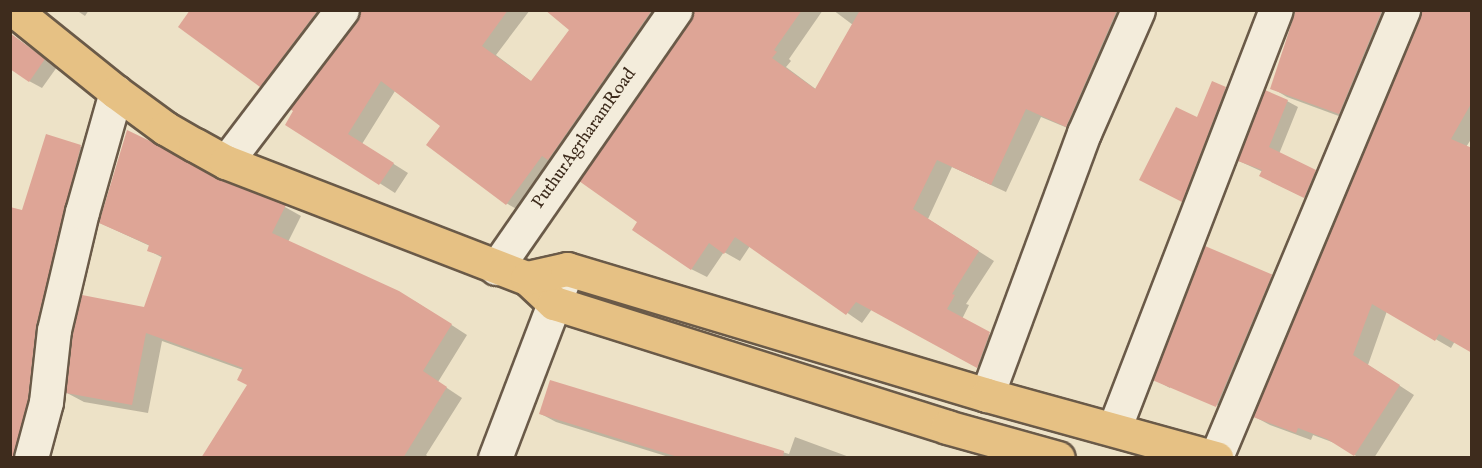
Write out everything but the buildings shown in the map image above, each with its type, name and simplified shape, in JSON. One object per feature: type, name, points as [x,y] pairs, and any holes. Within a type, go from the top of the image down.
[{"type":"main road","points":[[14,10],[116,92],[165,128],[226,162],[496,268],[527,278],[554,303],[947,427],[1058,458]]},
{"type":"main road","points":[[527,278],[567,269],[987,395],[1114,429],[1169,451],[1216,458]]},
{"type":"street","points":[[226,162],[342,10]]},
{"type":"street","name":"PuthurAgrharamRoad","points":[[496,268],[675,10]]},
{"type":"street","points":[[987,395],[1084,133],[1138,10]]},
{"type":"street","points":[[1114,429],[1276,10]]},
{"type":"street","points":[[1216,458],[1403,10]]},
{"type":"street","points":[[31,458],[46,402],[54,330],[82,212],[116,92]]},
{"type":"street","points":[[495,458],[567,269]]}]
